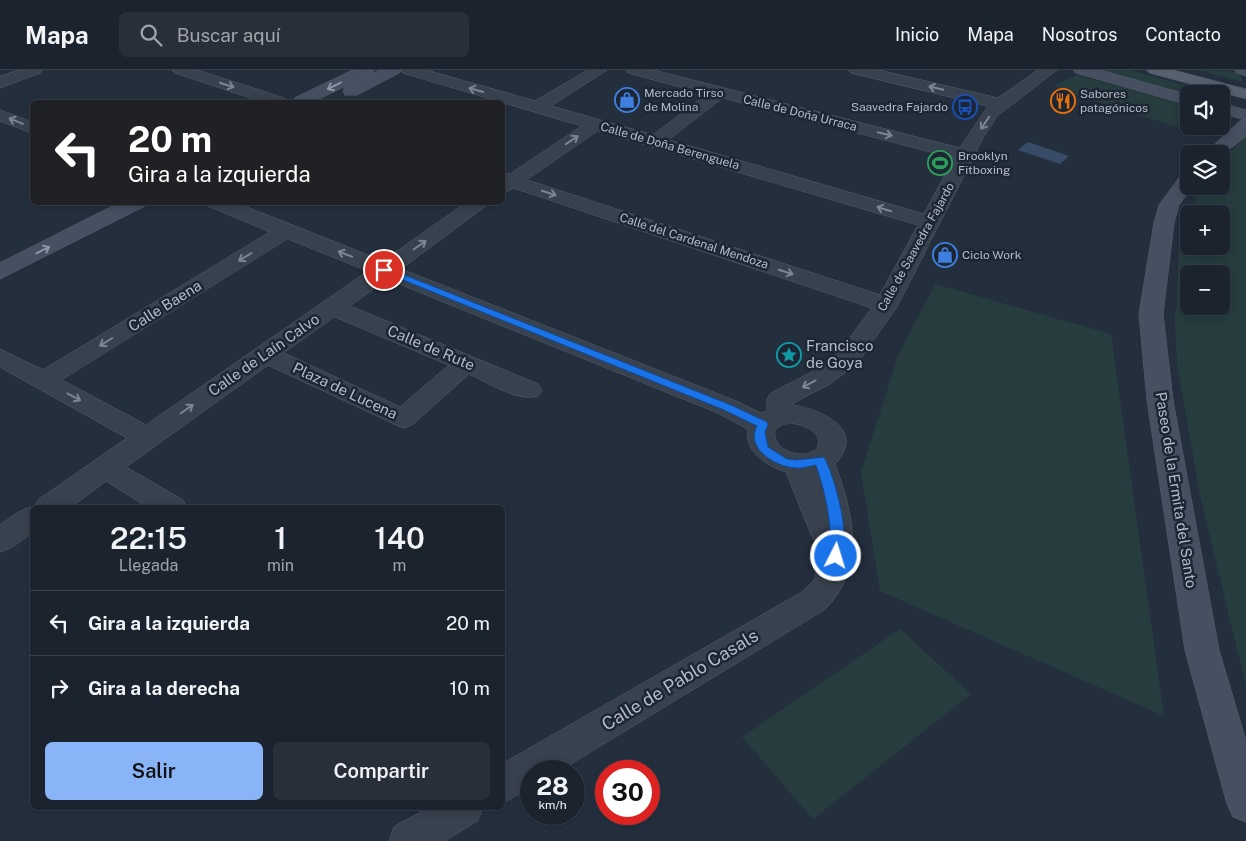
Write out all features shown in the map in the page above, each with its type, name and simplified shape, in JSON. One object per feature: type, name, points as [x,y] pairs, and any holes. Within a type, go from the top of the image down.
[{"type":"main road","points":[[1155,70],[1246,94]]},
{"type":"street","points":[[0,83],[34,70]]},
{"type":"street","points":[[180,70],[272,100]]},
{"type":"street","points":[[305,100],[366,70]]},
{"type":"street","points":[[334,100],[393,70]]},
{"type":"street","name":"Calle de Doña Berenguela","points":[[409,70],[931,222]]},
{"type":"street","points":[[538,107],[599,70]]},
{"type":"street","name":"Calle de Doña Urraca","points":[[634,70],[667,74],[720,92],[966,154]]},
{"type":"street","points":[[857,70],[1001,104]]},
{"type":"street","name":"Calle de Saavedra Fajardo","points":[[772,420],[780,399],[819,379],[848,358],[886,305],[974,138],[1001,104],[1049,70]]},
{"type":"street","points":[[1082,70],[1180,99]]},
{"type":"street","points":[[657,141],[720,92]]},
{"type":"street","points":[[1230,110],[1246,114]]},
{"type":"street","points":[[0,115],[30,127]]},
{"type":"street","points":[[506,182],[596,124]]},
{"type":"street","points":[[1223,145],[1238,135],[1246,125]]},
{"type":"street","points":[[1227,135],[1227,141]]},
{"type":"street","name":"Calle del Cardenal Mendoza","points":[[506,182],[886,305]]},
{"type":"street","name":"Paseo de la Ermita del Santo","points":[[1180,191],[1170,205],[1164,223],[1151,314],[1160,400],[1202,650],[1246,804]]},
{"type":"street","points":[[0,254],[95,205]]},
{"type":"street","points":[[0,272],[132,205]]},
{"type":"street","points":[[222,205],[727,407],[772,420],[803,415],[823,425],[829,432],[832,448],[828,455],[808,462],[784,462],[764,450],[760,441],[759,432],[772,420]]},
{"type":"street","name":"Calle de Laín Calvo","points":[[52,505],[477,205]]},
{"type":"street","name":"Calle Baena","points":[[43,381],[286,231]]},
{"type":"street","name":"Calle de Rute","points":[[332,307],[529,390]]},
{"type":"street","name":"Plaza de Lucena","points":[[266,354],[403,418],[467,363]]},
{"type":"street","points":[[0,358],[147,437]]},
{"type":"street","name":"Calle de Pablo Casals","points":[[505,783],[813,601],[829,585],[836,556],[808,462]]},
{"type":"street","points":[[105,468],[168,505]]},
{"type":"street","points":[[0,540],[30,519]]},
{"type":"street","points":[[408,841],[461,810]]},
{"type":"green space","points":[[1093,70],[1130,70],[1184,85],[1180,85],[1180,94]]},
{"type":"green space","points":[[1197,70],[1239,72],[1243,82]]},
{"type":"green space","points":[[1077,75],[1180,103],[1180,127],[1064,92],[1054,85]]},
{"type":"green space","points":[[1246,135],[1246,686],[1200,496],[1177,364],[1175,321],[1180,243],[1180,255],[1230,255],[1230,205],[1193,205],[1198,195],[1230,195],[1230,152]]},
{"type":"green space","points":[[935,284],[1111,334],[1164,716],[880,591],[861,472],[898,356]]},
{"type":"green space","points":[[900,629],[971,694],[813,819],[742,737]]},
{"type":"water","points":[[1028,142],[1069,156],[1060,164],[1018,150]]},
{"type":"place","name":"Mercado Tirso de Molina","points":[[627,100]]},
{"type":"place","name":"Sabores patagónicos","points":[[1063,101]]},
{"type":"place","name":"Saavedra Fajardo","points":[[965,107]]},
{"type":"place","name":"Brooklyn Fitboxing","points":[[940,163]]},
{"type":"place","name":"Ciclo Work","points":[[945,255]]},
{"type":"place","name":"Francisco de Goya","points":[[789,355]]},
{"type":"route","points":[[384,270],[727,407],[763,425],[759,432],[764,450],[784,462],[797,464],[820,460],[829,487],[838,533],[836,556]]}]
